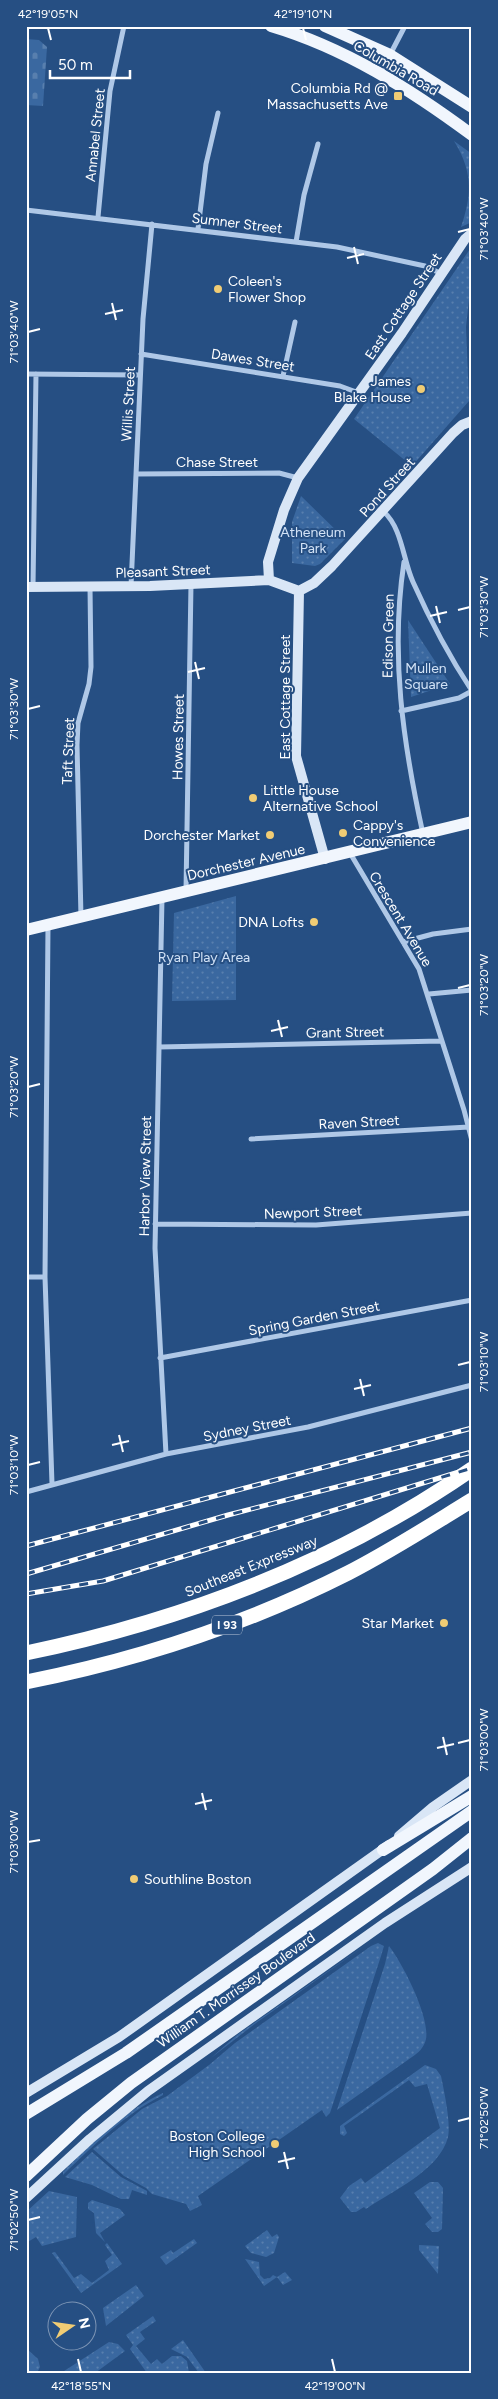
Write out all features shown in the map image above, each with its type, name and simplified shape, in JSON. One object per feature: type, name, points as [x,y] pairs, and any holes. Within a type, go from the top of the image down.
[{"type":"highway","name":"Southeast Expressway","points":[[26,1653],[111,1633],[227,1595],[318,1557],[407,1510],[472,1469]]},
{"type":"highway","name":"I 93","points":[[26,1682],[141,1654],[242,1620],[330,1582],[472,1500]]},
{"type":"main road","name":"Columbia Road","points":[[271,26],[323,44],[381,73],[428,103],[472,135]]},
{"type":"main road","name":"Columbia Road","points":[[325,26],[390,55],[472,107]]},
{"type":"main road","name":"Dorchester Avenue","points":[[26,930],[472,822]]},
{"type":"main road","points":[[382,1850],[472,1796]]},
{"type":"main road","name":"William T. Morrissey Boulevard","points":[[26,2114],[126,2053],[472,1811]]},
{"type":"main road","name":"William T. Morrissey Boulevard","points":[[26,2176],[73,2131],[131,2083],[433,1869],[472,1838]]},
{"type":"main road","points":[[433,1869],[472,1847]]},
{"type":"street","name":"Annabel Street","points":[[98,217],[111,84],[124,26]]},
{"type":"street","points":[[381,73],[405,26]]},
{"type":"street","points":[[198,229],[206,164],[218,113]]},
{"type":"street","points":[[296,242],[304,195],[318,144]]},
{"type":"street","name":"Sumner Street","points":[[26,210],[198,229],[349,249],[425,266],[442,274]]},
{"type":"street","name":"Willis Street","points":[[131,586],[141,354],[152,224]]},
{"type":"street","name":"East Cottage Street","points":[[269,580],[268,562],[286,504],[298,478],[465,240],[472,233]]},
{"type":"street","points":[[283,376],[295,322]]},
{"type":"street","name":"Dawes Street","points":[[141,354],[345,387],[359,393]]},
{"type":"street","points":[[26,374],[140,375]]},
{"type":"street","points":[[30,587],[36,374]]},
{"type":"street","name":"Pond Street","points":[[299,591],[314,583],[384,512],[453,433],[462,425],[472,421]]},
{"type":"street","name":"Chase Street","points":[[136,474],[279,473],[298,478]]},
{"type":"street","name":"Edison Green","points":[[384,512],[394,525],[404,562],[430,618],[472,691],[459,698],[401,711]]},
{"type":"street","name":"Edison Green","points":[[404,562],[398,630],[401,711],[405,748],[423,834]]},
{"type":"street","name":"Pleasant Street","points":[[30,587],[131,586],[269,580],[299,591]]},
{"type":"street","name":"Howes Street","points":[[186,891],[191,584]]},
{"type":"street","name":"Taft Street","points":[[81,917],[77,745],[78,723],[89,684],[91,667],[90,587]]},
{"type":"street","name":"East Cottage Street","points":[[299,591],[296,756],[325,858]]},
{"type":"street","name":"Crescent Avenue","points":[[350,853],[419,969],[429,994],[441,1041],[472,1139]]},
{"type":"street","name":"Harbor View Street","points":[[162,897],[155,1224],[166,1454]]},
{"type":"street","points":[[48,925],[45,1277],[52,1484]]},
{"type":"street","points":[[403,942],[433,934],[472,929]]},
{"type":"street","points":[[429,994],[472,990]]},
{"type":"street","name":"Grant Street","points":[[159,1047],[441,1041]]},
{"type":"street","name":"Raven Street","points":[[251,1139],[469,1127]]},
{"type":"street","name":"Newport Street","points":[[155,1224],[316,1225],[472,1213]]},
{"type":"street","points":[[26,1278],[45,1277]]},
{"type":"street","name":"Spring Garden Street","points":[[160,1358],[472,1300]]},
{"type":"street","name":"Sydney Street","points":[[26,1492],[166,1454],[317,1425],[472,1385]]},
{"type":"street","name":"William T. Morrissey Boulevard","points":[[26,2093],[111,2042],[382,1850],[424,1814],[472,1780]]},
{"type":"street","points":[[26,2198],[90,2139],[148,2091],[386,1923],[472,1867]]},
{"type":"green space","points":[[26,39],[39,40],[47,47],[43,106],[26,105]]},
{"type":"green space","points":[[454,141],[472,154],[472,222],[461,227],[469,193],[469,183],[465,163]]},
{"type":"green space","points":[[470,249],[472,272],[466,327],[469,401],[412,466],[354,419]]},
{"type":"green space","name":"Atheneum Park","points":[[301,496],[345,539],[320,564],[315,566],[292,563],[292,522]]},
{"type":"green space","name":"Mullen Square","points":[[408,620],[450,684],[411,697]]},
{"type":"green space","name":"Ryan Play Area","points":[[236,896],[236,1000],[172,1001],[174,913]]},
{"type":"green space","points":[[374,1939],[256,2023],[211,2058],[237,2035]]},
{"type":"green space","points":[[378,1943],[384,1946],[330,2113],[326,2117],[322,2110],[198,2196],[202,2205],[190,2211],[186,2204],[152,2194],[146,2188],[124,2176],[93,2149],[142,2109],[167,2096],[235,2043],[371,1946]]},
{"type":"green space","points":[[389,1946],[408,1978],[420,2005],[426,2029],[426,2039],[422,2048],[416,2054],[337,2110],[385,1964]]},
{"type":"green space","points":[[425,2065],[436,2069],[441,2076],[449,2123],[448,2137],[443,2149],[435,2160],[414,2179],[366,2209],[364,2207],[356,2212],[351,2212],[340,2198],[349,2186],[361,2178],[365,2183],[440,2128],[427,2084],[415,2087],[409,2080],[344,2126],[347,2133],[344,2136],[340,2134],[340,2126]]},
{"type":"green space","points":[[163,2093],[163,2095],[136,2111],[110,2131],[63,2175],[63,2172],[122,2118]]},
{"type":"green space","points":[[92,2152],[121,2177],[147,2191],[147,2195],[132,2190],[129,2199],[121,2199],[92,2185],[65,2177]]},
{"type":"green space","points":[[430,2182],[438,2182],[443,2188],[442,2229],[438,2232],[432,2232],[425,2224],[432,2218],[414,2193]]},
{"type":"green space","points":[[49,2191],[77,2197],[76,2237],[42,2246],[36,2237],[26,2243],[26,2212]]},
{"type":"green space","points":[[92,2200],[120,2209],[125,2215],[100,2233],[105,2242],[96,2233],[94,2213],[88,2209],[88,2203]]},
{"type":"green space","points":[[267,2230],[272,2237],[277,2234],[279,2237],[274,2253],[266,2257],[251,2253],[245,2246]]},
{"type":"green space","points":[[194,2239],[197,2243],[166,2265],[160,2257],[171,2250],[173,2253]]},
{"type":"green space","points":[[107,2243],[122,2264],[81,2293],[52,2253],[55,2252],[74,2278],[81,2274],[92,2283],[109,2270],[105,2261],[112,2255],[105,2245]]},
{"type":"green space","points":[[419,2245],[439,2246],[438,2274],[419,2250]]},
{"type":"green space","points":[[245,2259],[259,2262],[260,2275],[264,2279],[270,2278],[273,2275],[277,2277],[264,2286]]},
{"type":"green space","points":[[285,2272],[292,2280],[283,2285],[277,2277]]},
{"type":"green space","points":[[136,2285],[144,2296],[106,2326],[103,2308]]},
{"type":"green space","points":[[153,2316],[156,2321],[140,2332],[145,2339],[136,2346],[151,2364],[157,2359],[162,2364],[172,2356],[181,2356],[187,2361],[189,2373],[147,2373],[130,2349],[133,2345],[126,2335]]},
{"type":"green space","points":[[183,2340],[206,2373],[199,2373],[187,2357],[171,2349]]},
{"type":"green space","points":[[109,2342],[118,2344],[125,2351],[95,2373],[61,2373],[94,2352],[98,2352],[98,2349]]},
{"type":"green space","points":[[26,2348],[38,2359],[40,2367],[37,2373],[26,2373]]},
{"type":"railway","points":[[26,1546],[472,1428]]},
{"type":"railway","points":[[26,1574],[228,1515],[472,1452]]},
{"type":"railway","points":[[26,1594],[103,1581],[472,1468]]},
{"type":"place","name":"Columbia Rd @ Massachusetts Ave","points":[[398,96]]},
{"type":"place","name":"Coleen's Flower Shop","points":[[218,289]]},
{"type":"place","name":"James Blake House","points":[[421,389]]},
{"type":"place","name":"Little House Alternative School","points":[[253,798]]},
{"type":"place","name":"Cappy's Convenience","points":[[343,833]]},
{"type":"place","name":"Dorchester Market","points":[[270,835]]},
{"type":"place","name":"DNA Lofts","points":[[314,922]]},
{"type":"place","name":"Star Market","points":[[444,1623]]},
{"type":"place","name":"Southline Boston","points":[[134,1879]]},
{"type":"place","name":"Boston College High School","points":[[275,2144]]}]
